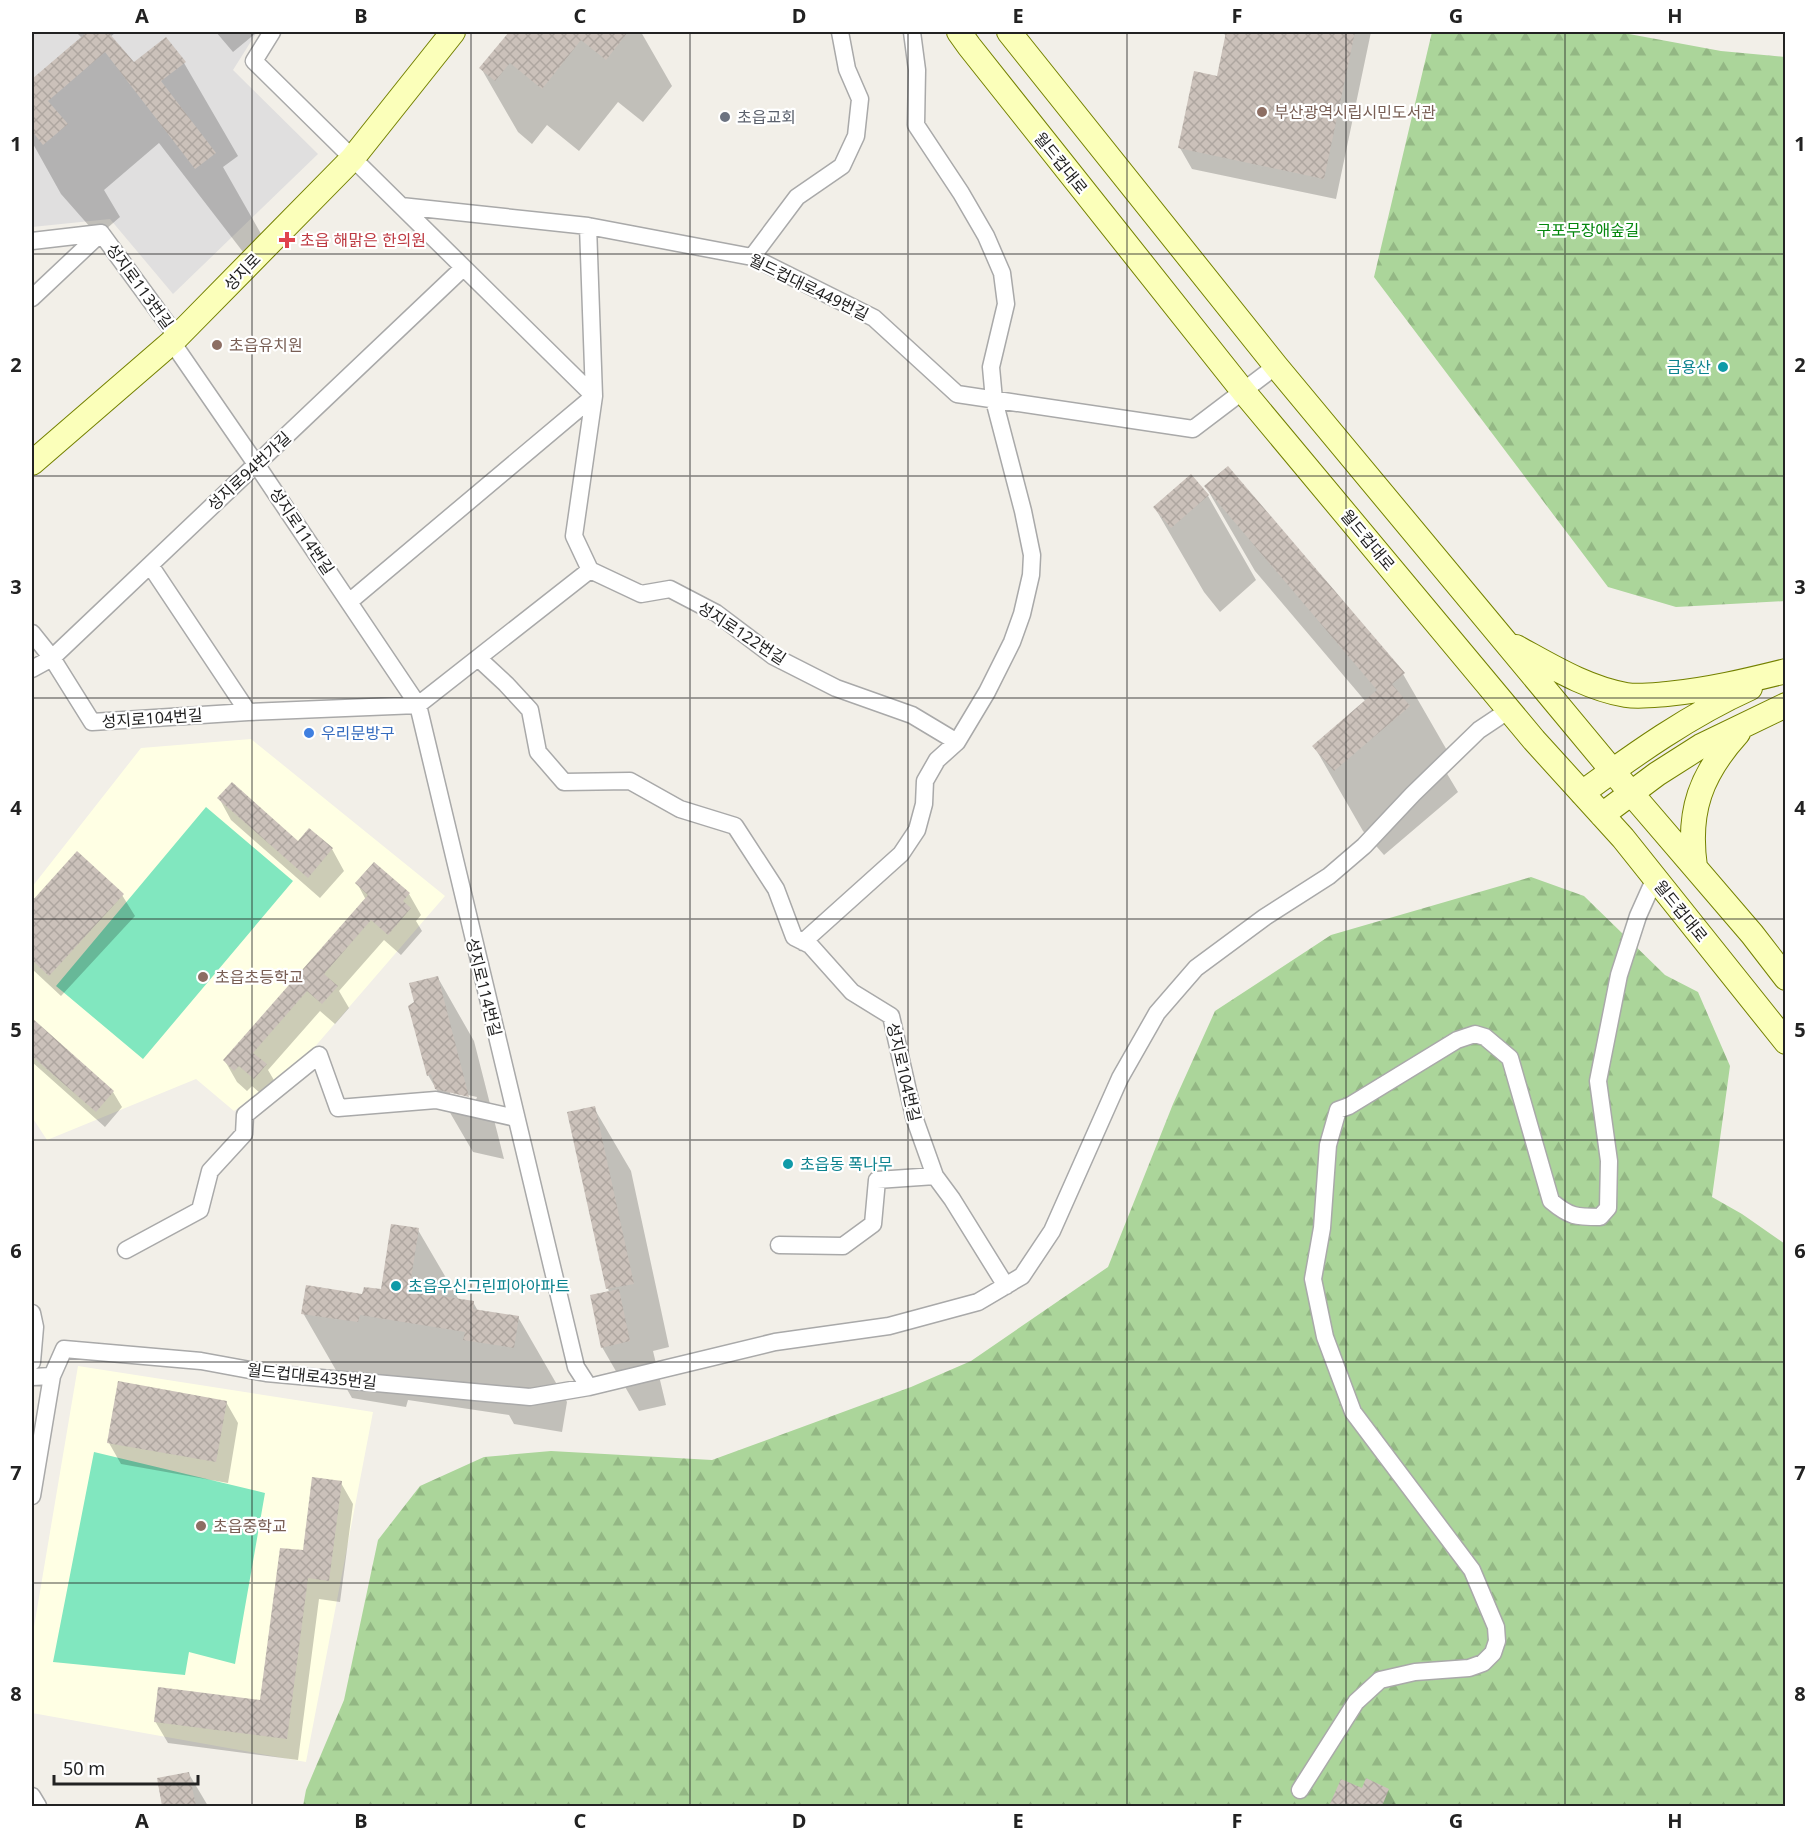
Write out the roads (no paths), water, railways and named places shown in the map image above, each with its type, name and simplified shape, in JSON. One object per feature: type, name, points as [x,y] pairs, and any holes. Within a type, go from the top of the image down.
[{"type":"main road","name":"성지로","points":[[32,463],[175,340],[352,159],[453,32]]},
{"type":"main road","name":"월드컵대로","points":[[959,32],[1243,391],[1509,710],[1655,878],[1785,1042]]},
{"type":"main road","points":[[1009,32],[1276,366],[1785,978]]},
{"type":"main road","points":[[1503,641],[1573,678],[1598,688],[1628,695],[1691,691],[1785,672]]},
{"type":"main road","points":[[1582,793],[1685,723],[1785,672]]},
{"type":"main road","points":[[1602,815],[1657,774],[1701,746],[1785,705]]},
{"type":"main road","points":[[1695,867],[1692,848],[1693,824],[1698,796],[1707,772],[1748,722]]},
{"type":"street","points":[[272,32],[254,61],[594,396]]},
{"type":"street","points":[[752,257],[797,197],[842,166],[856,136],[860,99],[847,69],[840,32]]},
{"type":"street","points":[[803,942],[901,854],[917,830],[924,804],[925,781],[937,759],[957,742],[987,692],[1012,642],[1022,614],[1031,575],[1032,555],[1023,511],[994,400],[991,367],[1005,304],[1002,273],[986,236],[962,193],[916,125],[917,70],[912,32]]},
{"type":"street","name":"월드컵대로449번길","points":[[401,206],[588,226],[752,257],[874,318],[957,394],[1193,429],[1276,366]]},
{"type":"street","points":[[418,705],[590,570],[574,536],[594,396],[588,226]]},
{"type":"street","points":[[32,298],[101,233]]},
{"type":"street","name":"성지로113번길","points":[[32,241],[101,233],[175,340]]},
{"type":"street","name":"성지로94번가길","points":[[32,669],[52,658],[463,268]]},
{"type":"street","name":"성지로114번길","points":[[175,340],[418,705],[576,1367],[589,1387]]},
{"type":"street","points":[[349,602],[594,396]]},
{"type":"street","points":[[150,565],[248,712]]},
{"type":"street","name":"성지로122번길","points":[[590,570],[641,594],[670,589],[716,613],[772,656],[836,688],[912,715],[957,742]]},
{"type":"street","name":"성지로104번길","points":[[32,633],[52,658],[92,722],[248,712],[418,705]]},
{"type":"street","name":"성지로104번길","points":[[478,658],[530,710],[538,752],[564,782],[630,781],[680,809],[735,826],[776,889],[794,937],[810,945],[852,992],[891,1016],[914,1118],[934,1176],[952,1199],[1006,1286]]},
{"type":"street","points":[[589,1387],[774,1342],[889,1326],[978,1302],[1022,1276],[1052,1231],[1120,1078],[1157,1013],[1196,968],[1265,917],[1329,876],[1364,846],[1413,794],[1479,730],[1509,710]]},
{"type":"street","points":[[1300,1790],[1356,1702],[1380,1680],[1415,1672],[1469,1668],[1483,1663],[1493,1653],[1497,1641],[1496,1627],[1472,1570],[1353,1412],[1325,1337],[1313,1279],[1322,1228],[1328,1145],[1338,1110],[1349,1106],[1457,1040],[1475,1034],[1485,1037],[1510,1058],[1551,1201],[1565,1213],[1576,1217],[1600,1216],[1608,1208],[1609,1161],[1598,1081],[1619,975],[1638,916],[1655,878]]},
{"type":"street","points":[[126,1250],[200,1210],[210,1171],[244,1134],[245,1115],[319,1055],[338,1108],[436,1100],[516,1118]]},
{"type":"street","points":[[779,1245],[843,1246],[873,1224],[877,1180],[934,1176]]},
{"type":"street","points":[[32,1313],[35,1327],[32,1362]]},
{"type":"street","name":"월드컵대로435번길","points":[[52,1376],[64,1349],[201,1361],[266,1372],[530,1397],[589,1387]]},
{"type":"street","points":[[32,1377],[52,1376],[32,1496]]},
{"type":"street","points":[[32,1796],[38,1806]]},
{"type":"place","name":"부산광역시립시민도서관","points":[[1262,112]]},
{"type":"place","name":"초읍교회","points":[[725,117]]},
{"type":"place","name":"초읍 해맑은 한의원","points":[[287,240]]},
{"type":"place","name":"초읍유치원","points":[[217,345]]},
{"type":"place","name":"금용산","points":[[1723,367]]},
{"type":"place","name":"우리문방구","points":[[309,733]]},
{"type":"place","name":"초읍초등학교","points":[[203,977]]},
{"type":"place","name":"초읍동 폭나무","points":[[788,1164]]},
{"type":"place","name":"초읍우신그린피아아파트","points":[[396,1286]]},
{"type":"place","name":"초읍중학교","points":[[201,1526]]},
{"type":"park label","name":"구포무장애숲길","points":[[1588,230]]}]
